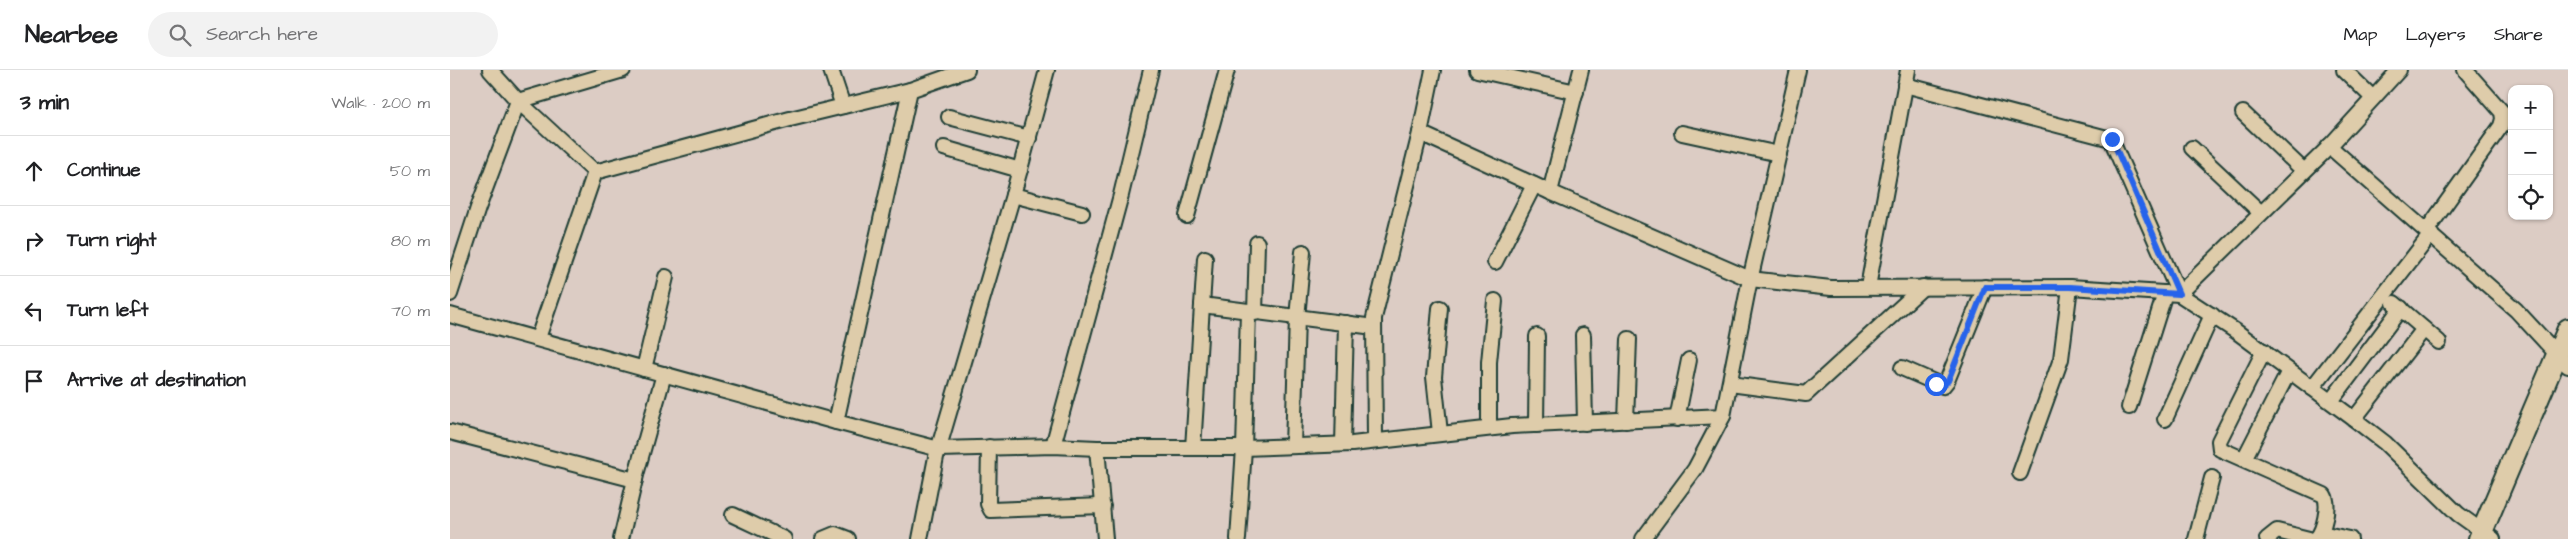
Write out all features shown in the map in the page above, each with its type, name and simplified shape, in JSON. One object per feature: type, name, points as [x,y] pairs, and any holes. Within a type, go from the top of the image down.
[{"type":"street","points":[[490,70],[518,101],[595,172]]},
{"type":"street","points":[[518,101],[622,70]]},
{"type":"street","points":[[832,70],[843,106]]},
{"type":"street","points":[[595,172],[910,90],[967,70]]},
{"type":"street","points":[[920,539],[939,448],[1013,195],[1047,70]]},
{"type":"street","points":[[1053,446],[1121,195],[1151,70]]},
{"type":"street","points":[[1188,216],[1227,70]]},
{"type":"street","points":[[1375,440],[1374,327],[1376,306],[1420,134],[1433,70]]},
{"type":"street","points":[[1477,70],[1576,92]]},
{"type":"street","points":[[1550,192],[1581,70]]},
{"type":"street","points":[[1643,539],[1695,468],[1723,416],[1750,279],[1798,70]]},
{"type":"street","points":[[1868,287],[1908,70]]},
{"type":"street","points":[[2344,70],[2373,98]]},
{"type":"street","points":[[2179,294],[2329,146],[2399,70]]},
{"type":"street","points":[[2312,388],[2429,232],[2501,126],[2502,112],[2465,70]]},
{"type":"street","points":[[1905,84],[2112,139],[2179,294]]},
{"type":"street","points":[[836,422],[910,90]]},
{"type":"street","points":[[450,294],[478,208],[518,101]]},
{"type":"street","points":[[2243,113],[2304,171]]},
{"type":"street","points":[[949,117],[1029,138]]},
{"type":"street","points":[[1682,133],[1779,154]]},
{"type":"street","points":[[1420,134],[1750,279],[1831,288],[2070,287],[2179,294],[2264,351],[2385,443],[2458,514],[2485,536],[2562,361],[2568,329]]},
{"type":"street","points":[[2329,146],[2516,310],[2562,361]]},
{"type":"street","points":[[944,148],[1020,170]]},
{"type":"street","points":[[2192,148],[2260,212]]},
{"type":"street","points":[[538,338],[595,172]]},
{"type":"street","points":[[1495,262],[1534,184]]},
{"type":"street","points":[[1013,195],[1082,213]]},
{"type":"street","points":[[1238,539],[1257,243]]},
{"type":"street","points":[[1293,446],[1297,318],[1302,252]]},
{"type":"street","points":[[1193,448],[1205,258]]},
{"type":"street","points":[[644,369],[666,278]]},
{"type":"street","points":[[1730,384],[1806,394],[1922,287]]},
{"type":"street","points":[[1902,368],[1943,386],[1948,381],[1985,287]]},
{"type":"street","points":[[2020,474],[2061,359],[2070,287]]},
{"type":"street","points":[[2129,407],[2164,293]]},
{"type":"street","points":[[2384,294],[2439,342]]},
{"type":"street","points":[[1489,428],[1489,362],[1495,300]]},
{"type":"street","points":[[1202,305],[1252,313],[1374,327]]},
{"type":"street","points":[[1440,308],[1434,377],[1440,433]]},
{"type":"street","points":[[2331,401],[2400,308]]},
{"type":"street","points":[[450,315],[836,422],[939,448],[1053,446],[1097,448],[1244,448],[1343,444],[1489,428],[1723,416]]},
{"type":"street","points":[[2164,419],[2212,315]]},
{"type":"street","points":[[1343,444],[1346,323]]},
{"type":"street","points":[[2354,419],[2424,329]]},
{"type":"street","points":[[1583,334],[1585,422]]},
{"type":"street","points":[[1536,425],[1537,336]]},
{"type":"street","points":[[1626,421],[1629,339]]},
{"type":"street","points":[[2264,351],[2219,441],[2220,450],[2324,495],[2327,506],[2315,537]]},
{"type":"street","points":[[1677,418],[1689,360]]},
{"type":"street","points":[[2244,459],[2289,371]]},
{"type":"street","points":[[621,539],[664,374]]},
{"type":"street","points":[[450,432],[635,480]]},
{"type":"street","points":[[989,447],[988,504],[991,510],[1103,506]]},
{"type":"street","points":[[1097,448],[1105,539]]},
{"type":"street","points":[[2196,539],[2212,478]]},
{"type":"street","points":[[733,515],[784,539]]},
{"type":"street","points":[[2267,539],[2277,531],[2315,537],[2350,539]]},
{"type":"street","points":[[823,539],[835,534],[848,539]]},
{"type":"route","points":[[1936,384],[1943,386],[1948,381],[1985,287],[2070,287],[2179,294],[2112,139]]}]
